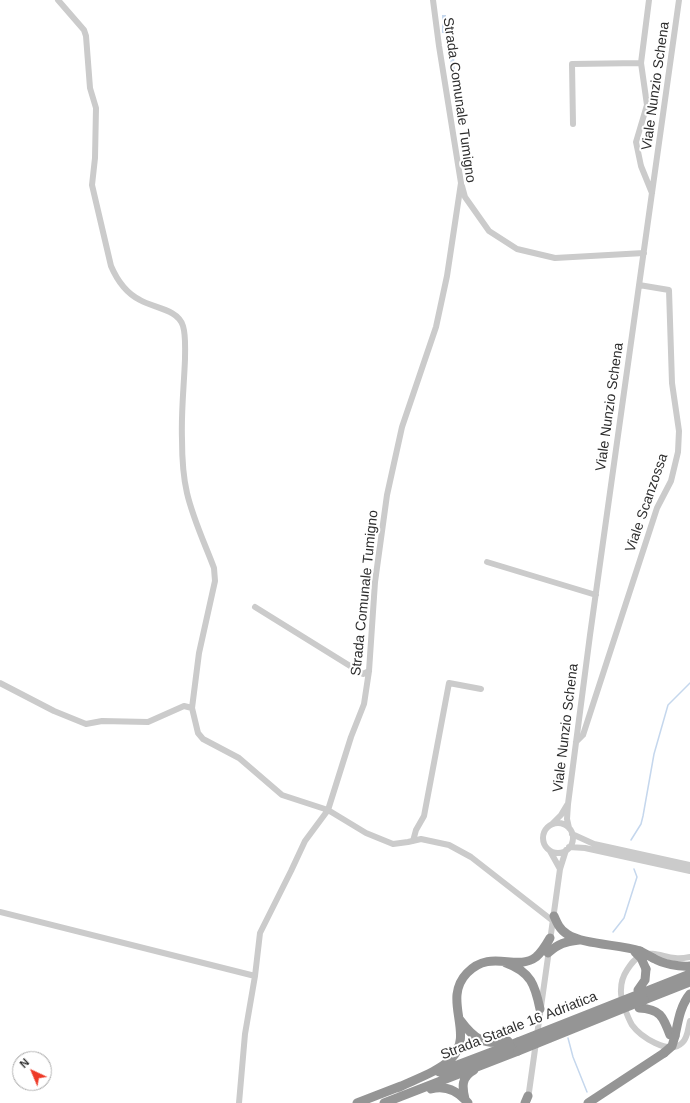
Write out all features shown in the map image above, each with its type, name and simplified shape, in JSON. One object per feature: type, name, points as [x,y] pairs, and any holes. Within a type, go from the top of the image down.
[{"type":"highway","points":[[553,919],[566,934],[579,940],[635,950],[659,961],[690,966]]},
{"type":"highway","points":[[518,1044],[484,1042],[470,1033],[460,1019],[457,1011],[457,994],[460,982],[467,973],[478,965],[488,961],[499,960],[524,962],[534,958],[543,951],[550,938]]},
{"type":"highway","points":[[548,953],[555,946],[562,943],[579,940]]},
{"type":"highway","points":[[635,950],[646,969],[641,998],[651,1009],[664,1018],[673,1036]]},
{"type":"highway","points":[[499,960],[515,966],[526,974],[534,984],[540,1009]]},
{"type":"highway","name":"Strada Statale 16 Adriatica","points":[[641,998],[690,974]]},
{"type":"highway","name":"Strada Statale 16 Adriatica","points":[[357,1103],[641,998],[690,982]]},
{"type":"highway","points":[[588,1103],[664,1054],[673,1036],[686,999],[690,994]]},
{"type":"highway","name":"Strada Statale 16 Adriatica","points":[[387,1102],[496,1059],[518,1044],[549,1030],[603,1013]]},
{"type":"highway","points":[[396,1088],[437,1069],[451,1059],[459,1046],[461,1032],[460,1019]]},
{"type":"highway","points":[[466,1101],[462,1088],[463,1080],[470,1073],[496,1059]]},
{"type":"highway","points":[[387,1102],[439,1087],[449,1089],[466,1101]]},
{"type":"street","points":[[58,0],[84,30],[86,36],[90,88],[96,108],[95,158],[92,186],[111,266],[116,278],[139,300],[172,314],[179,319],[183,326],[185,339],[182,439],[184,473],[188,494],[198,526],[214,568],[215,581],[199,653],[192,708],[198,733],[203,739],[239,758],[282,794],[328,810],[366,833],[393,844],[421,839],[449,845],[471,857],[553,919]]},
{"type":"street","name":"Strada Comunale Tumigno","points":[[239,1103],[245,1034],[255,976],[260,933],[305,841],[328,810],[351,737],[364,704],[369,671],[375,582],[387,495],[402,427],[436,327],[447,276],[461,183],[433,0]]},
{"type":"street","points":[[649,0],[641,63],[647,105],[636,142],[640,166],[652,195]]},
{"type":"street","name":"Viale Nunzio Schena","points":[[570,831],[567,818],[576,742],[680,0]]},
{"type":"street","points":[[573,124],[572,64],[641,63]]},
{"type":"street","points":[[461,183],[465,197],[489,231],[517,249],[555,258],[644,253]]},
{"type":"street","name":"Viale Scanzossa","points":[[576,742],[583,735],[657,508],[671,481],[678,452],[679,431],[672,384],[669,290],[639,285]]},
{"type":"street","points":[[486,562],[596,595]]},
{"type":"street","points":[[255,607],[363,674],[369,671]]},
{"type":"street","points":[[0,683],[54,711],[86,724],[102,721],[148,722],[184,706],[192,708]]},
{"type":"street","points":[[414,841],[416,830],[424,816],[449,683],[480,688]]},
{"type":"street","name":"Viale Nunzio Schena","points":[[552,824],[561,815],[568,804]]},
{"type":"street","points":[[528,1101],[560,869],[573,839],[570,831],[565,825],[557,823],[552,824],[545,830],[543,835],[544,845],[550,851],[560,869]]},
{"type":"street","points":[[570,831],[594,844],[690,865]]},
{"type":"street","points":[[550,851],[560,853],[568,849],[585,848],[690,871]]},
{"type":"street","points":[[0,912],[255,976]]},
{"type":"street","points":[[690,957],[676,959],[652,953],[643,954],[635,959],[623,977],[620,992],[632,1025],[660,1046],[677,1047],[682,1043],[687,1036],[690,1021]]},
{"type":"water","points":[[442,15],[446,15],[446,33],[442,33]]},
{"type":"water","points":[[454,52],[455,76],[451,77],[450,53]]},
{"type":"waterway","points":[[631,840],[641,824],[654,754],[668,705],[690,683]]},
{"type":"waterway","points":[[613,932],[624,918],[637,877],[634,869]]},
{"type":"waterway","points":[[568,1038],[573,1057],[587,1092]]}]
